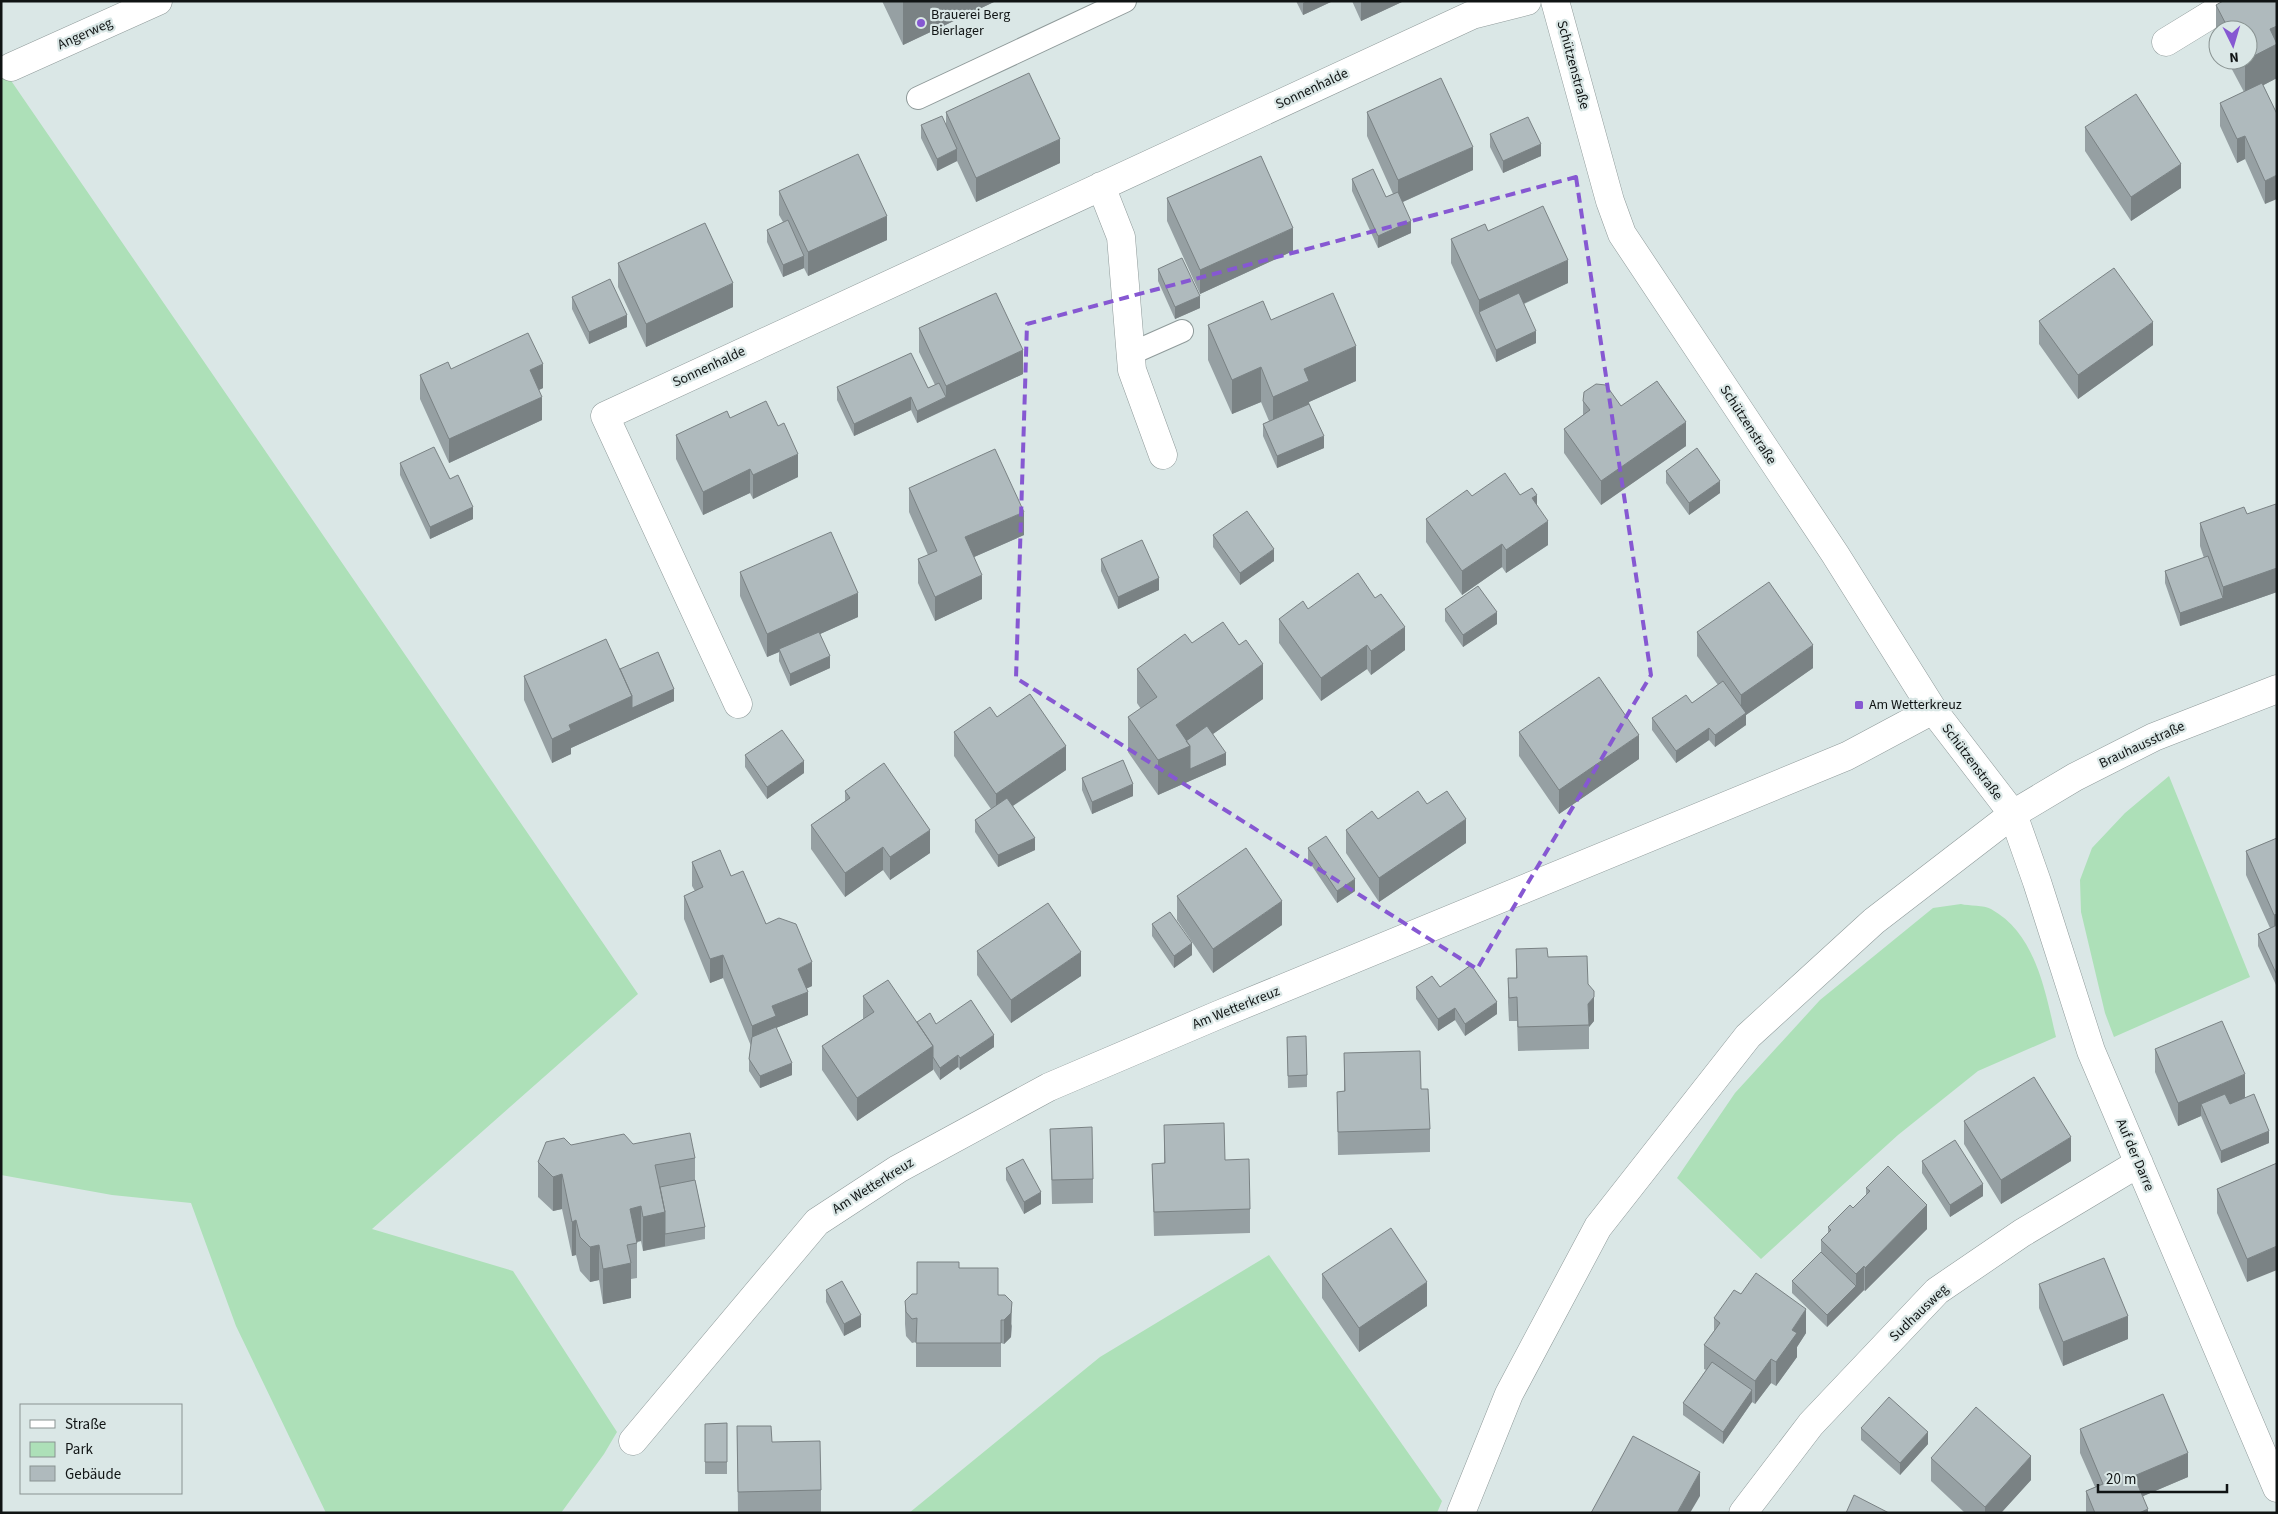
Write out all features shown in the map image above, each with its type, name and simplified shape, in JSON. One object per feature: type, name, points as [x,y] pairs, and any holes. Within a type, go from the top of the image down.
[{"type":"street","name":"Angerweg","points":[[11,66],[158,1]]},
{"type":"street","name":"Sonnenhalde","points":[[738,704],[605,416],[1472,15],[1527,1]]},
{"type":"street","name":"Schützenstraße","points":[[1555,1],[1610,201],[1622,234],[1835,554],[1932,710],[2013,814]]},
{"type":"street","points":[[2166,42],[2233,1]]},
{"type":"street","points":[[1102,186],[1121,237],[1132,370],[1163,455]]},
{"type":"street","name":"Brauhausstraße","points":[[1461,1513],[1509,1394],[1598,1227],[1748,1036],[1874,921],[2013,814],[2076,777],[2154,737],[2277,689]]},
{"type":"street","name":"Am Wetterkreuz","points":[[633,1442],[817,1222],[906,1165],[1049,1087],[1203,1021],[1847,756],[1932,710]]},
{"type":"street","name":"Auf der Darre","points":[[2013,814],[2037,882],[2091,1051],[2277,1488]]},
{"type":"street","name":"Sudhausweg","points":[[1743,1513],[1811,1424],[1938,1291],[2022,1232],[2139,1164]]},
{"type":"lane","points":[[918,98],[1125,1]]},
{"type":"lane","points":[[1130,354],[1182,331]]},
{"type":"highlighted area","points":[[1576,177],[1651,675],[1477,969],[1016,678],[1027,324]]},
{"type":"green space","points":[[1,66],[638,994],[372,1229],[513,1271],[617,1432],[604,1454],[561,1513],[326,1513],[236,1326],[191,1203],[112,1195],[1,1175]]},
{"type":"green space","points":[[2169,776],[2250,977],[2114,1037],[2105,1013],[2081,912],[2080,880],[2092,848],[2125,813]]},
{"type":"green space","points":[[1961,904],[1991,909],[2019,933],[2036,965],[2048,1001],[2056,1037],[1978,1071],[1898,1135],[1761,1259],[1677,1178],[1735,1093],[1820,1000],[1933,908]]},
{"type":"green space","points":[[1269,1255],[1442,1501],[1437,1513],[909,1513],[1100,1357]]},
{"type":"building","points":[[2223,1],[2277,1],[2277,26],[2270,29],[2277,44],[2258,54],[2258,20],[2224,20],[2216,5]]},
{"type":"building","points":[[1029,73],[1060,139],[976,178],[946,112]]},
{"type":"building","points":[[1441,78],[1473,147],[1398,180],[1367,112]]},
{"type":"building","points":[[2262,83],[2277,114],[2277,175],[2265,181],[2245,136],[2237,139],[2220,103]]},
{"type":"building","points":[[2136,94],[2181,164],[2131,197],[2085,127]]},
{"type":"building","points":[[942,116],[957,149],[937,159],[921,125]]},
{"type":"building","points":[[1528,117],[1541,144],[1503,161],[1490,134]]},
{"type":"building","points":[[858,154],[887,216],[808,252],[779,191]]},
{"type":"building","points":[[1261,156],[1293,228],[1200,270],[1167,198]]},
{"type":"building","points":[[1373,169],[1386,197],[1398,192],[1411,221],[1378,236],[1352,179]]},
{"type":"building","points":[[1543,206],[1568,260],[1479,300],[1451,239],[1485,224],[1488,231]]},
{"type":"building","points":[[788,220],[804,256],[783,265],[767,230]]},
{"type":"building","points":[[705,223],[733,283],[646,324],[618,263]]},
{"type":"building","points":[[1182,258],[1200,296],[1175,307],[1158,269]]},
{"type":"building","points":[[2114,268],[2153,322],[2078,375],[2039,321]]},
{"type":"building","points":[[610,279],[627,315],[589,332],[572,297]]},
{"type":"building","points":[[996,293],[1023,350],[946,386],[919,328]]},
{"type":"building","points":[[1333,293],[1356,346],[1304,369],[1309,381],[1273,397],[1261,367],[1232,380],[1208,325],[1263,301],[1271,320]]},
{"type":"building","points":[[1519,293],[1536,331],[1496,350],[1479,312]]},
{"type":"building","points":[[528,333],[543,364],[530,370],[542,397],[449,439],[420,375],[448,362],[451,369]]},
{"type":"building","points":[[911,353],[928,388],[939,383],[946,397],[917,411],[911,397],[854,424],[837,387]]},
{"type":"building","points":[[1657,381],[1686,422],[1601,481],[1564,429],[1590,410],[1583,401],[1584,392],[1596,384],[1606,385],[1621,406]]},
{"type":"building","points":[[766,401],[778,426],[784,423],[798,454],[753,475],[750,469],[703,492],[676,435],[727,411],[730,418]]},
{"type":"building","points":[[1309,404],[1324,436],[1277,456],[1263,424]]},
{"type":"building","points":[[434,447],[450,479],[458,475],[473,507],[430,527],[400,463]]},
{"type":"building","points":[[1697,448],[1720,481],[1689,503],[1666,471]]},
{"type":"building","points":[[995,449],[1024,512],[965,537],[982,575],[935,597],[918,559],[937,551],[909,488]]},
{"type":"building","points":[[1505,473],[1520,495],[1532,488],[1537,495],[1532,498],[1548,521],[1506,550],[1502,544],[1462,571],[1426,519],[1467,490],[1472,496]]},
{"type":"building","points":[[2276,504],[2277,568],[2223,587],[2200,523],[2244,507],[2247,514]]},
{"type":"building","points":[[1247,511],[1274,549],[1240,573],[1213,535]]},
{"type":"building","points":[[831,532],[858,593],[767,634],[740,572]]},
{"type":"building","points":[[1142,540],[1159,578],[1118,597],[1101,559]]},
{"type":"building","points":[[2208,556],[2223,598],[2180,613],[2165,571]]},
{"type":"building","points":[[1358,573],[1375,598],[1381,594],[1405,627],[1371,651],[1367,645],[1321,678],[1279,619],[1303,601],[1308,609]]},
{"type":"building","points":[[1769,582],[1813,645],[1741,695],[1697,632]]},
{"type":"building","points":[[1478,586],[1497,612],[1463,635],[1445,609]]},
{"type":"building","points":[[1223,622],[1239,645],[1246,640],[1263,664],[1176,725],[1190,746],[1158,760],[1128,717],[1157,697],[1137,669],[1185,634],[1192,643]]},
{"type":"building","points":[[819,632],[830,656],[790,674],[779,649]]},
{"type":"building","points":[[606,639],[632,696],[569,725],[571,730],[552,739],[524,676]]},
{"type":"building","points":[[658,652],[674,689],[632,708],[632,696],[620,669]]},
{"type":"building","points":[[1599,677],[1639,735],[1559,790],[1519,732]]},
{"type":"building","points":[[1723,681],[1746,713],[1715,735],[1709,728],[1676,751],[1652,718],[1686,695],[1692,703]]},
{"type":"building","points":[[1030,694],[1066,746],[996,794],[954,732],[990,707],[997,717]]},
{"type":"building","points":[[1207,726],[1226,753],[1190,769],[1190,746],[1186,741]]},
{"type":"building","points":[[782,730],[804,761],[767,787],[745,755]]},
{"type":"building","points":[[1123,760],[1133,784],[1092,802],[1082,778]]},
{"type":"building","points":[[884,763],[930,830],[890,857],[883,847],[845,873],[811,825],[850,798],[845,791]]},
{"type":"building","points":[[1418,791],[1427,804],[1447,791],[1466,819],[1379,878],[1346,830],[1372,811],[1378,819]]},
{"type":"building","points":[[1007,798],[1035,838],[998,855],[975,820]]},
{"type":"building","points":[[1326,836],[1355,879],[1337,891],[1308,848]]},
{"type":"building","points":[[2277,838],[2277,914],[2274,915],[2246,851]]},
{"type":"building","points":[[1246,848],[1282,901],[1213,949],[1177,896]]},
{"type":"building","points":[[720,850],[731,876],[743,871],[766,924],[779,918],[796,924],[812,962],[798,969],[808,992],[772,1006],[776,1016],[752,1026],[723,955],[710,959],[684,896],[703,887],[692,862]]},
{"type":"building","points":[[1048,903],[1081,952],[1011,1000],[977,951]]},
{"type":"building","points":[[1170,912],[1192,943],[1174,956],[1152,924]]},
{"type":"building","points":[[2277,925],[2277,973],[2276,973],[2258,934]]},
{"type":"building","points":[[1547,948],[1548,957],[1587,956],[1588,984],[1594,991],[1594,997],[1588,1004],[1589,1025],[1518,1027],[1517,997],[1509,998],[1508,978],[1517,978],[1516,949]]},
{"type":"building","points":[[1471,965],[1497,1002],[1465,1024],[1455,1008],[1438,1019],[1416,987],[1432,976],[1440,987]]},
{"type":"building","points":[[888,980],[933,1046],[857,1098],[822,1046],[874,1012],[863,996]]},
{"type":"building","points":[[971,1000],[994,1035],[960,1058],[958,1055],[940,1068],[933,1057],[933,1046],[917,1022],[930,1013],[936,1024]]},
{"type":"building","points":[[2222,1021],[2245,1074],[2178,1103],[2155,1049]]},
{"type":"building","points":[[776,1027],[792,1063],[760,1076],[749,1059],[752,1037]]},
{"type":"building","points":[[1306,1036],[1307,1075],[1288,1076],[1287,1037]]},
{"type":"building","points":[[1420,1051],[1421,1089],[1428,1089],[1430,1129],[1338,1132],[1337,1092],[1345,1091],[1344,1053]]},
{"type":"building","points":[[2034,1077],[2071,1137],[2001,1180],[1964,1121]]},
{"type":"building","points":[[2225,1094],[2230,1104],[2254,1094],[2269,1131],[2221,1151],[2201,1104]]},
{"type":"building","points":[[1224,1123],[1225,1160],[1249,1159],[1250,1209],[1154,1212],[1152,1164],[1165,1163],[1164,1125]]},
{"type":"building","points":[[1092,1127],[1093,1179],[1052,1180],[1050,1129]]},
{"type":"building","points":[[690,1133],[695,1158],[655,1165],[665,1212],[643,1217],[641,1206],[630,1209],[637,1243],[627,1245],[631,1263],[603,1269],[599,1245],[590,1247],[580,1237],[576,1220],[572,1222],[562,1174],[553,1177],[538,1162],[546,1142],[564,1138],[571,1145],[624,1134],[633,1144]]},
{"type":"building","points":[[1955,1140],[1983,1184],[1950,1205],[1922,1161]]},
{"type":"building","points":[[1023,1159],[1041,1192],[1024,1202],[1006,1168]]},
{"type":"building","points":[[2277,1163],[2277,1246],[2247,1259],[2217,1189]]},
{"type":"building","points":[[1888,1166],[1927,1205],[1865,1268],[1864,1266],[1856,1274],[1821,1240],[1831,1230],[1828,1227],[1850,1205],[1853,1208],[1870,1191],[1866,1188]]},
{"type":"building","points":[[695,1180],[705,1227],[665,1234],[665,1212],[660,1187]]},
{"type":"building","points":[[1391,1228],[1427,1282],[1359,1328],[1322,1274]]},
{"type":"building","points":[[1821,1252],[1856,1286],[1827,1315],[1792,1281]]},
{"type":"building","points":[[2104,1258],[2128,1316],[2063,1342],[2039,1284]]},
{"type":"building","points":[[917,1262],[959,1262],[959,1268],[998,1268],[998,1295],[1005,1295],[1012,1302],[1011,1313],[1004,1320],[1001,1320],[1001,1343],[916,1343],[917,1318],[912,1319],[906,1312],[905,1301],[912,1294],[917,1294]]},
{"type":"building","points":[[1756,1273],[1806,1309],[1792,1330],[1797,1333],[1776,1362],[1771,1359],[1755,1381],[1704,1345],[1720,1323],[1714,1318],[1734,1290],[1741,1294]]},
{"type":"building","points":[[842,1281],[861,1315],[844,1324],[826,1290]]},
{"type":"building","points":[[1712,1362],[1752,1390],[1723,1432],[1683,1403]]},
{"type":"building","points":[[2163,1394],[2188,1453],[2134,1476],[2148,1509],[2139,1513],[2095,1513],[2086,1491],[2103,1484],[2080,1429]]},
{"type":"building","points":[[1889,1397],[1928,1432],[1900,1463],[1861,1428]]},
{"type":"building","points":[[1976,1407],[2031,1456],[1985,1507],[1931,1458]]},
{"type":"building","points":[[727,1423],[727,1462],[705,1462],[705,1424]]},
{"type":"building","points":[[737,1426],[771,1426],[772,1442],[820,1441],[821,1490],[738,1492]]},
{"type":"building","points":[[1633,1436],[1700,1472],[1677,1513],[1591,1513]]},
{"type":"building","points":[[1854,1495],[1889,1513],[1846,1513]]},
{"type":"place","name":"Brauerei Berg Bierlager","points":[[921,23]]},
{"type":"place","name":"Am Wetterkreuz","points":[[1859,705]]}]
